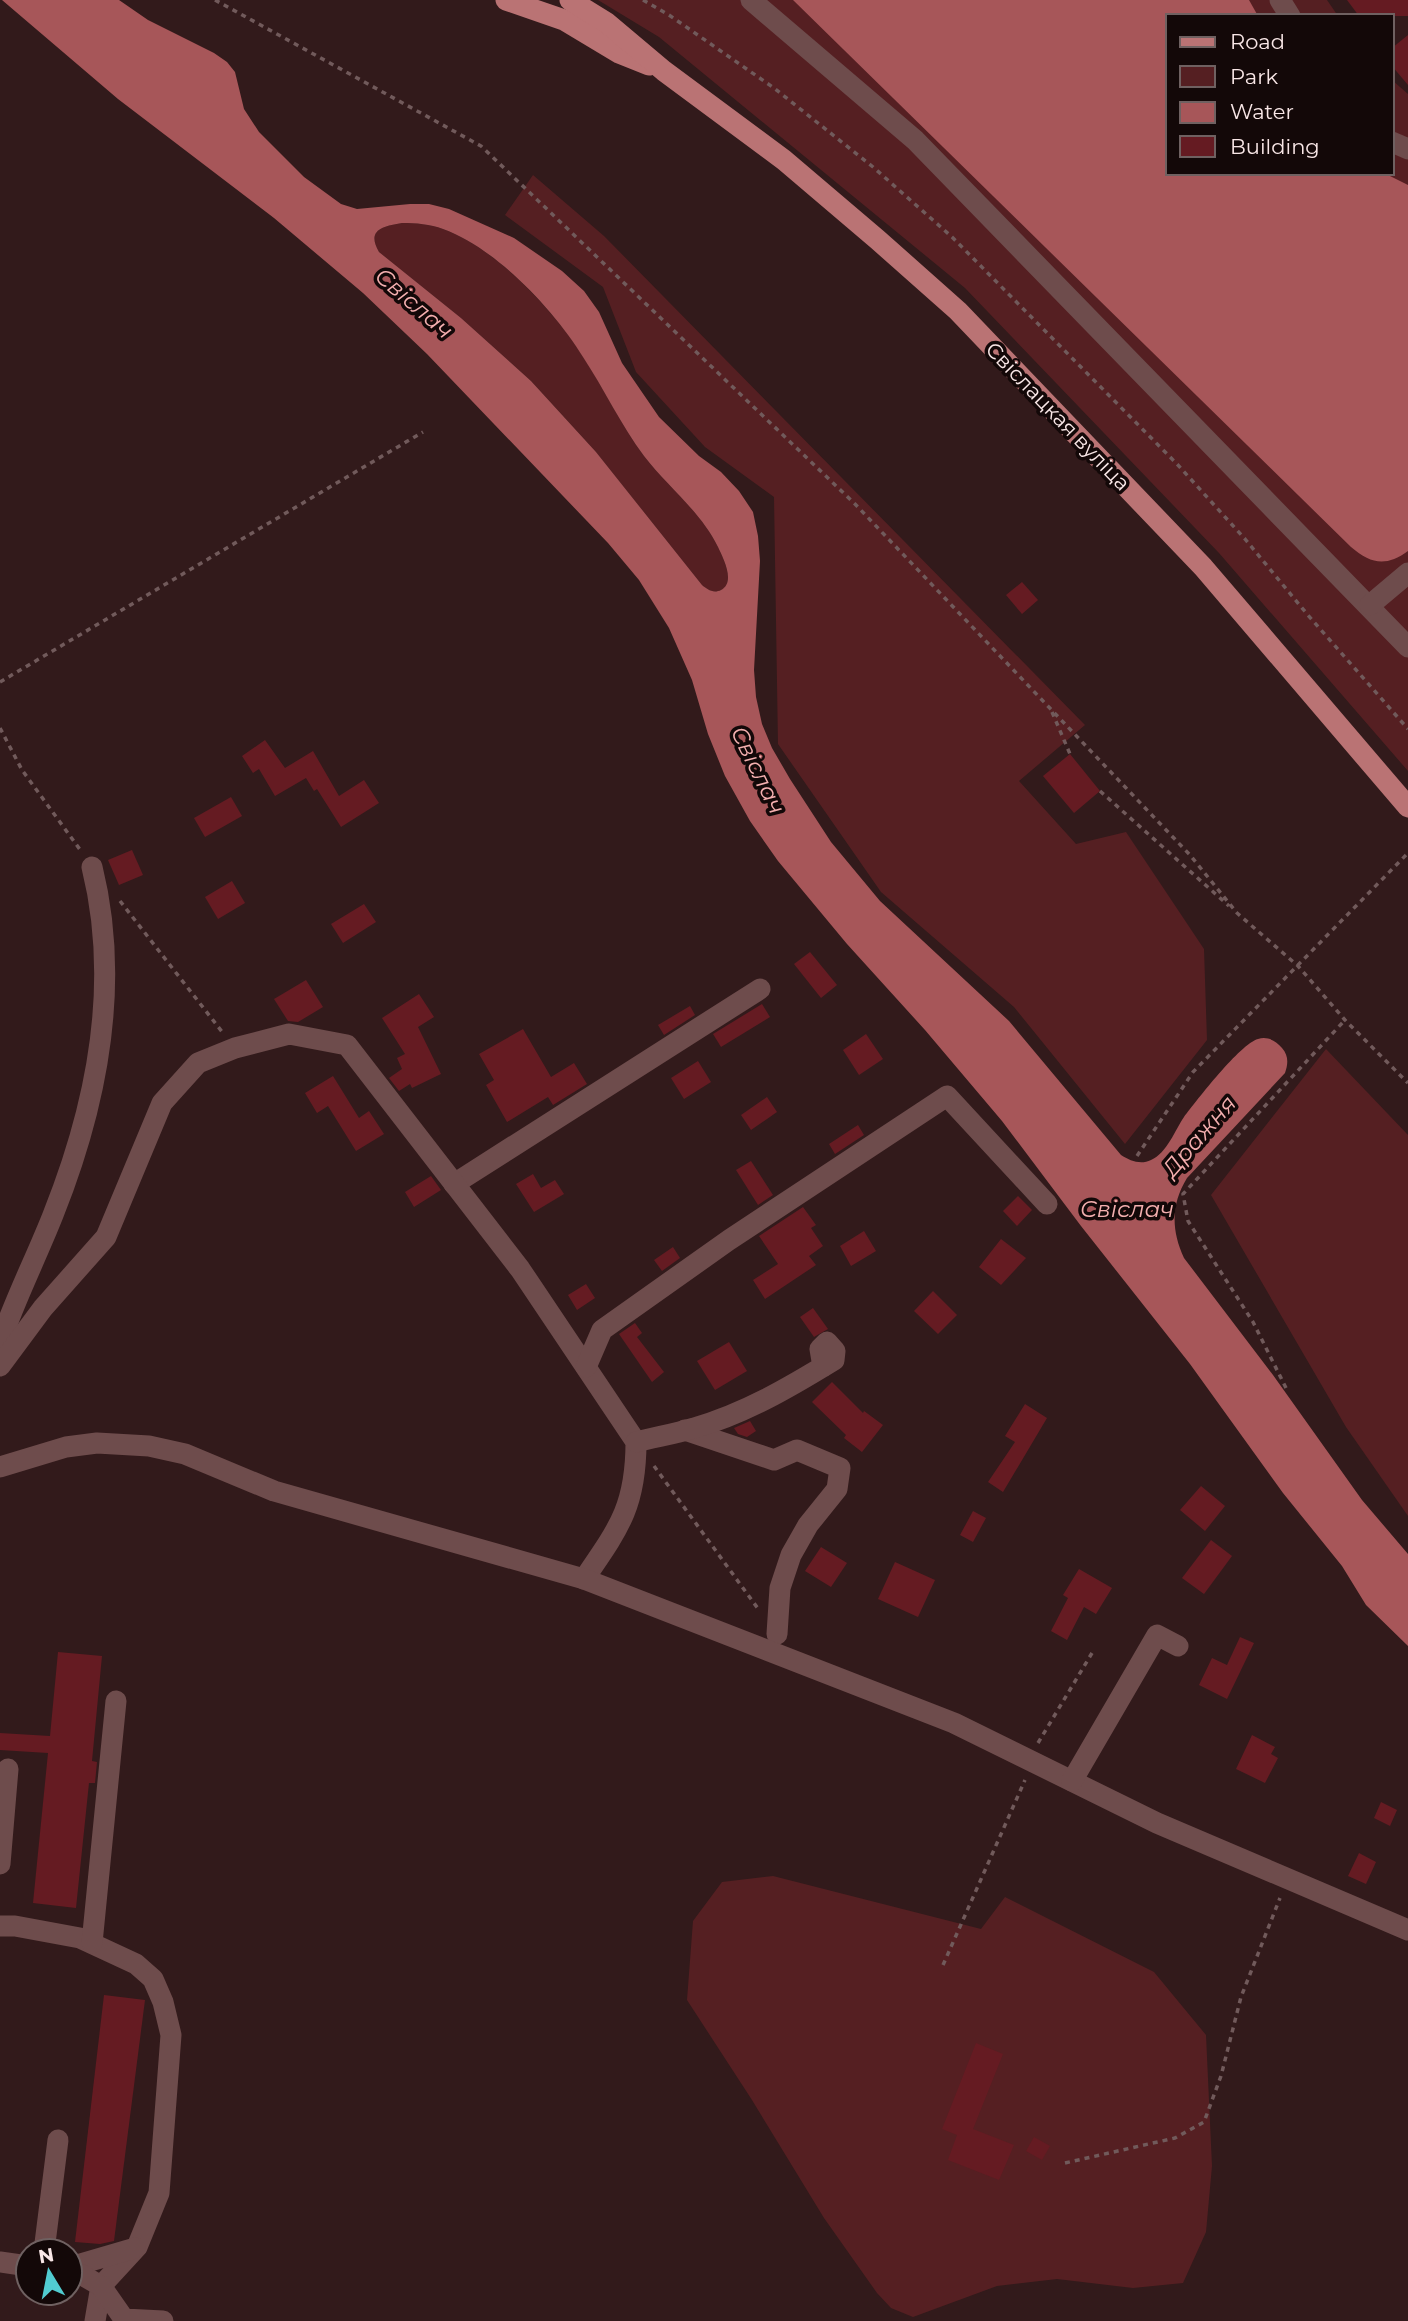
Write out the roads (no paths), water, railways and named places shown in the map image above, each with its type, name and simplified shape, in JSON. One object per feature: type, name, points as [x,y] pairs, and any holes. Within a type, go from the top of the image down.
[{"type":"main road","name":"Свіслацкая вуліца","points":[[506,0],[564,20],[620,53],[664,71]]},
{"type":"main road","name":"Свіслацкая вуліца","points":[[570,0],[633,42],[664,71],[784,160],[958,312],[1203,567],[1408,807]]},
{"type":"street","points":[[751,0],[915,140],[1408,647]]},
{"type":"street","points":[[1370,606],[1408,573]]},
{"type":"street","points":[[0,1343],[13,1305],[53,1215],[84,1125],[94,1086],[100,1046],[105,957],[92,867]]},
{"type":"street","points":[[454,1184],[760,989]]},
{"type":"street","points":[[0,1366],[43,1308],[106,1237],[162,1103],[198,1063],[235,1048],[289,1034],[347,1045],[520,1269],[636,1442],[636,1471],[630,1501],[613,1537],[584,1579]]},
{"type":"street","points":[[586,1367],[602,1329],[729,1240],[947,1096],[1047,1204]]},
{"type":"street","points":[[636,1442],[685,1430],[759,1403],[822,1367]]},
{"type":"street","points":[[685,1430],[774,1460],[797,1450],[840,1468],[837,1489],[808,1525],[791,1555],[780,1588],[777,1634]]},
{"type":"street","points":[[0,1467],[66,1447],[97,1443],[149,1446],[185,1454],[274,1491],[584,1579],[954,1723],[1157,1823],[1408,1930]]},
{"type":"street","points":[[1072,1781],[1157,1635],[1178,1646]]},
{"type":"street","points":[[92,1943],[116,1701]]},
{"type":"street","points":[[0,1864],[8,1769]]},
{"type":"street","points":[[0,1926],[15,1926],[80,1938],[136,1964],[153,1979],[163,2002],[171,2035],[159,2193],[138,2247],[101,2286],[95,2321]]},
{"type":"street","points":[[46,2237],[58,2140]]},
{"type":"street","points":[[84,2263],[138,2247]]},
{"type":"street","points":[[84,2276],[101,2286],[124,2319],[163,2321]]},
{"type":"water","name":"Свіслач","points":[[2,0],[119,0],[148,20],[227,62],[235,72],[244,109],[259,132],[304,177],[341,204],[357,209],[429,204],[449,209],[514,238],[562,271],[584,291],[599,312],[622,363],[659,417],[699,456],[721,472],[739,491],[753,512],[760,561],[754,670],[756,697],[762,724],[790,779],[831,842],[880,901],[1009,1021],[1121,1155],[1139,1162],[1157,1157],[1208,1086],[1250,1043],[1265,1038],[1282,1048],[1287,1060],[1285,1073],[1187,1178],[1176,1207],[1177,1237],[1184,1258],[1273,1375],[1362,1500],[1408,1554],[1408,1646],[1366,1605],[1342,1566],[1283,1493],[1190,1364],[1002,1121],[778,861],[750,821],[725,776],[708,734],[692,680],[669,628],[639,580],[608,543],[427,354],[363,293],[274,218],[118,99]],"holes":[[[402,223],[433,226],[463,238],[503,265],[540,301],[571,339],[644,456],[711,534],[727,570],[728,581],[721,590],[710,590],[702,585],[596,452],[531,381],[461,318],[379,252],[374,239],[378,230]]]},
{"type":"water","points":[[793,0],[1249,0],[1257,14],[1166,14],[1166,175],[1388,175],[1408,185],[1408,551],[1393,560],[1379,561],[1365,557],[1351,547]]},
{"type":"water label","name":"Дражня","points":[[1199,1136]]}]
